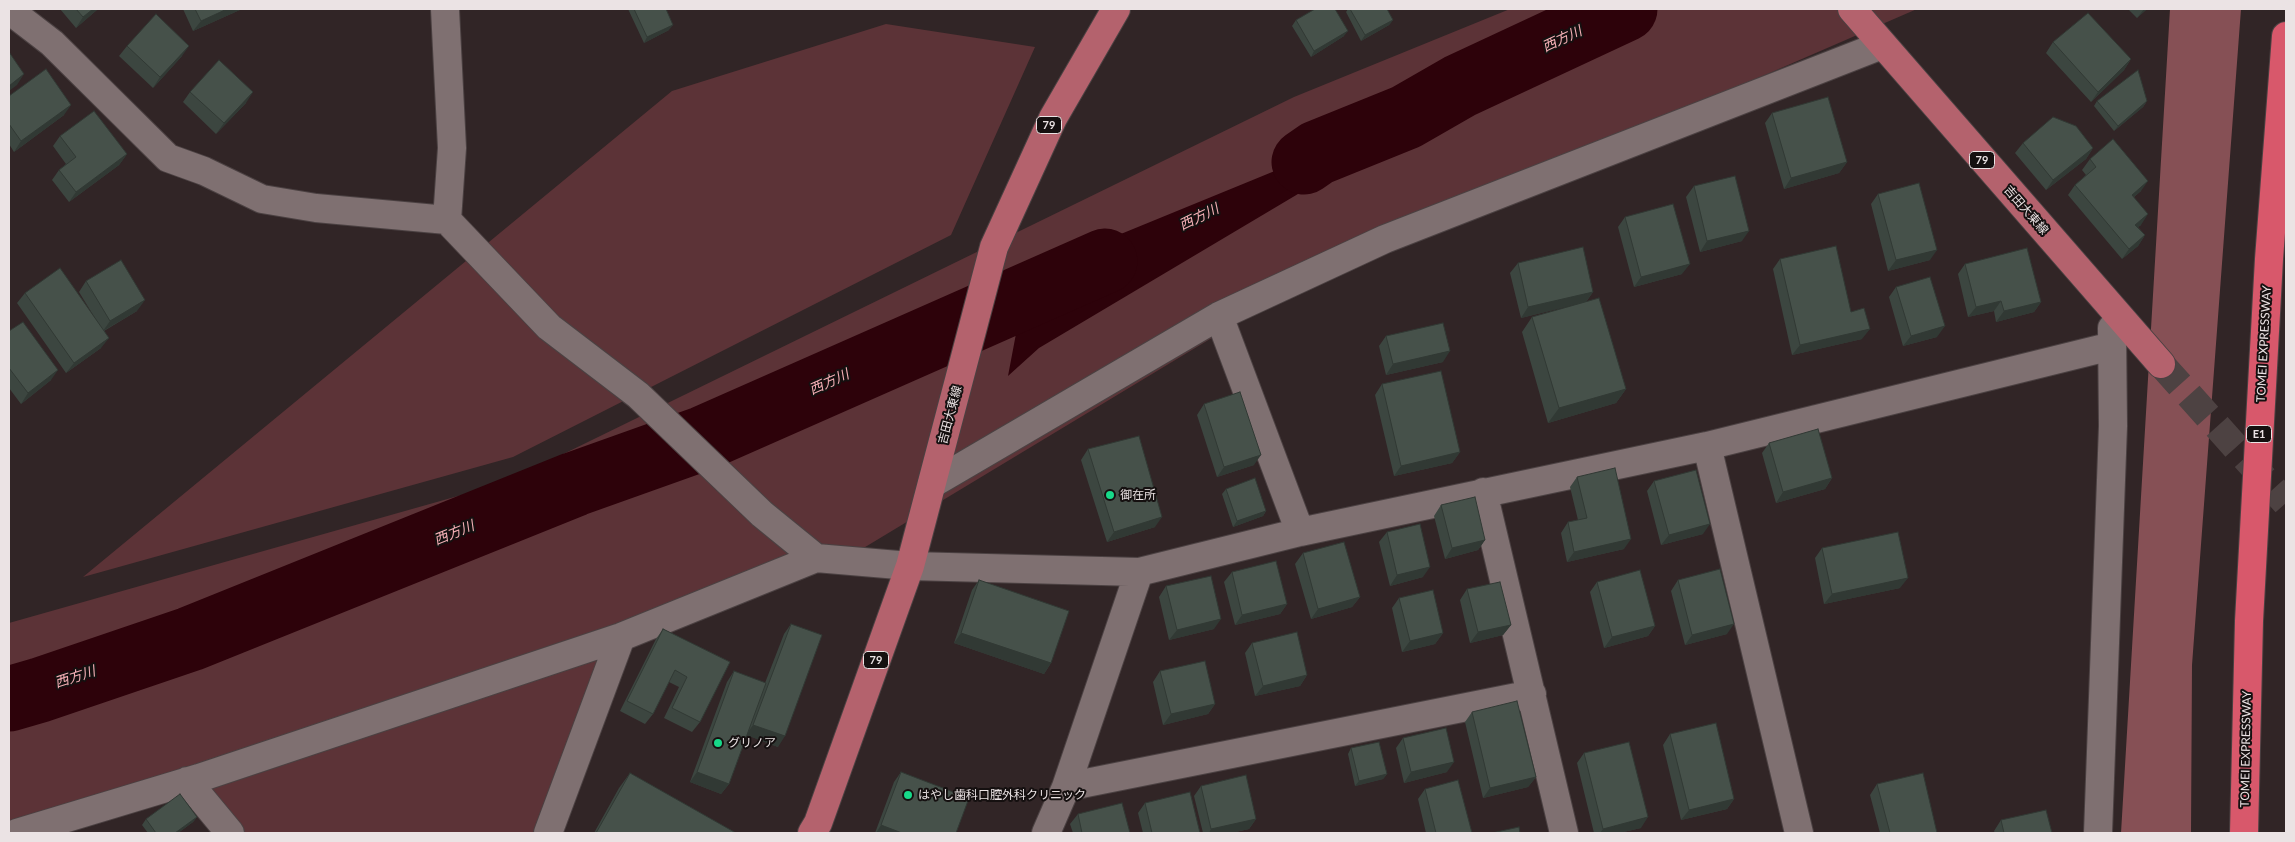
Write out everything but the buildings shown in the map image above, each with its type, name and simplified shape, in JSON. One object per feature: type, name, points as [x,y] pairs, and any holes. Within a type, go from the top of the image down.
[{"type":"highway","name":"TOMEI EXPRESSWAY","points":[[2244,833],[2251,591],[2269,259],[2286,36]]},
{"type":"main road","name":"吉田大東線","points":[[812,833],[821,814],[910,566],[994,247],[1053,118],[1116,9]]},
{"type":"main road","name":"吉田大東線","points":[[1854,10],[1882,45],[2161,364]]},
{"type":"street","points":[[444,9],[452,148],[447,220]]},
{"type":"street","points":[[9,10],[52,43],[168,158],[204,171],[262,199],[316,208],[447,220],[549,327],[638,395],[762,514],[816,558]]},
{"type":"street","points":[[932,484],[1219,316],[1386,239],[1882,45]]},
{"type":"street","points":[[2098,833],[2113,426],[2111,307]]},
{"type":"street","points":[[1219,316],[1300,532]]},
{"type":"street","points":[[17,833],[187,781],[621,637],[816,558],[910,566],[1139,572],[1300,532],[1707,446],[2112,346]]},
{"type":"street","points":[[1707,446],[1799,833]]},
{"type":"street","points":[[1483,492],[1564,833]]},
{"type":"street","points":[[1046,833],[1066,787],[1139,572]]},
{"type":"street","points":[[548,833],[621,637]]},
{"type":"street","points":[[1066,787],[1532,694]]},
{"type":"street","points":[[187,781],[230,833]]},
{"type":"shaded area","points":[[1510,9],[1917,9],[1346,257],[842,561],[621,637],[548,833],[242,833],[198,778],[9,828],[9,623],[504,483],[1294,97]]},
{"type":"shaded area","points":[[2170,9],[2241,9],[2192,665],[2191,833],[2121,833]]},
{"type":"shaded area","points":[[886,24],[1035,47],[951,235],[513,457],[83,577],[672,91]]},
{"type":"water","points":[[1387,125],[1340,169],[1039,348],[1008,376],[1029,265],[1072,254]]},
{"type":"waterway","name":"西方川","points":[[1304,162],[1317,153],[1406,117],[1460,86],[1625,9]]},
{"type":"waterway","name":"西方川","points":[[9,699],[190,639],[575,484],[704,438],[1105,261]]},
{"type":"tunnel","points":[[2161,364],[2286,503]]},
{"type":"place","name":"御在所","points":[[1110,495]]},
{"type":"place","name":"グリノア","points":[[718,743]]},
{"type":"place","name":"はやし歯科口腔外科クリニック","points":[[908,795]]}]
